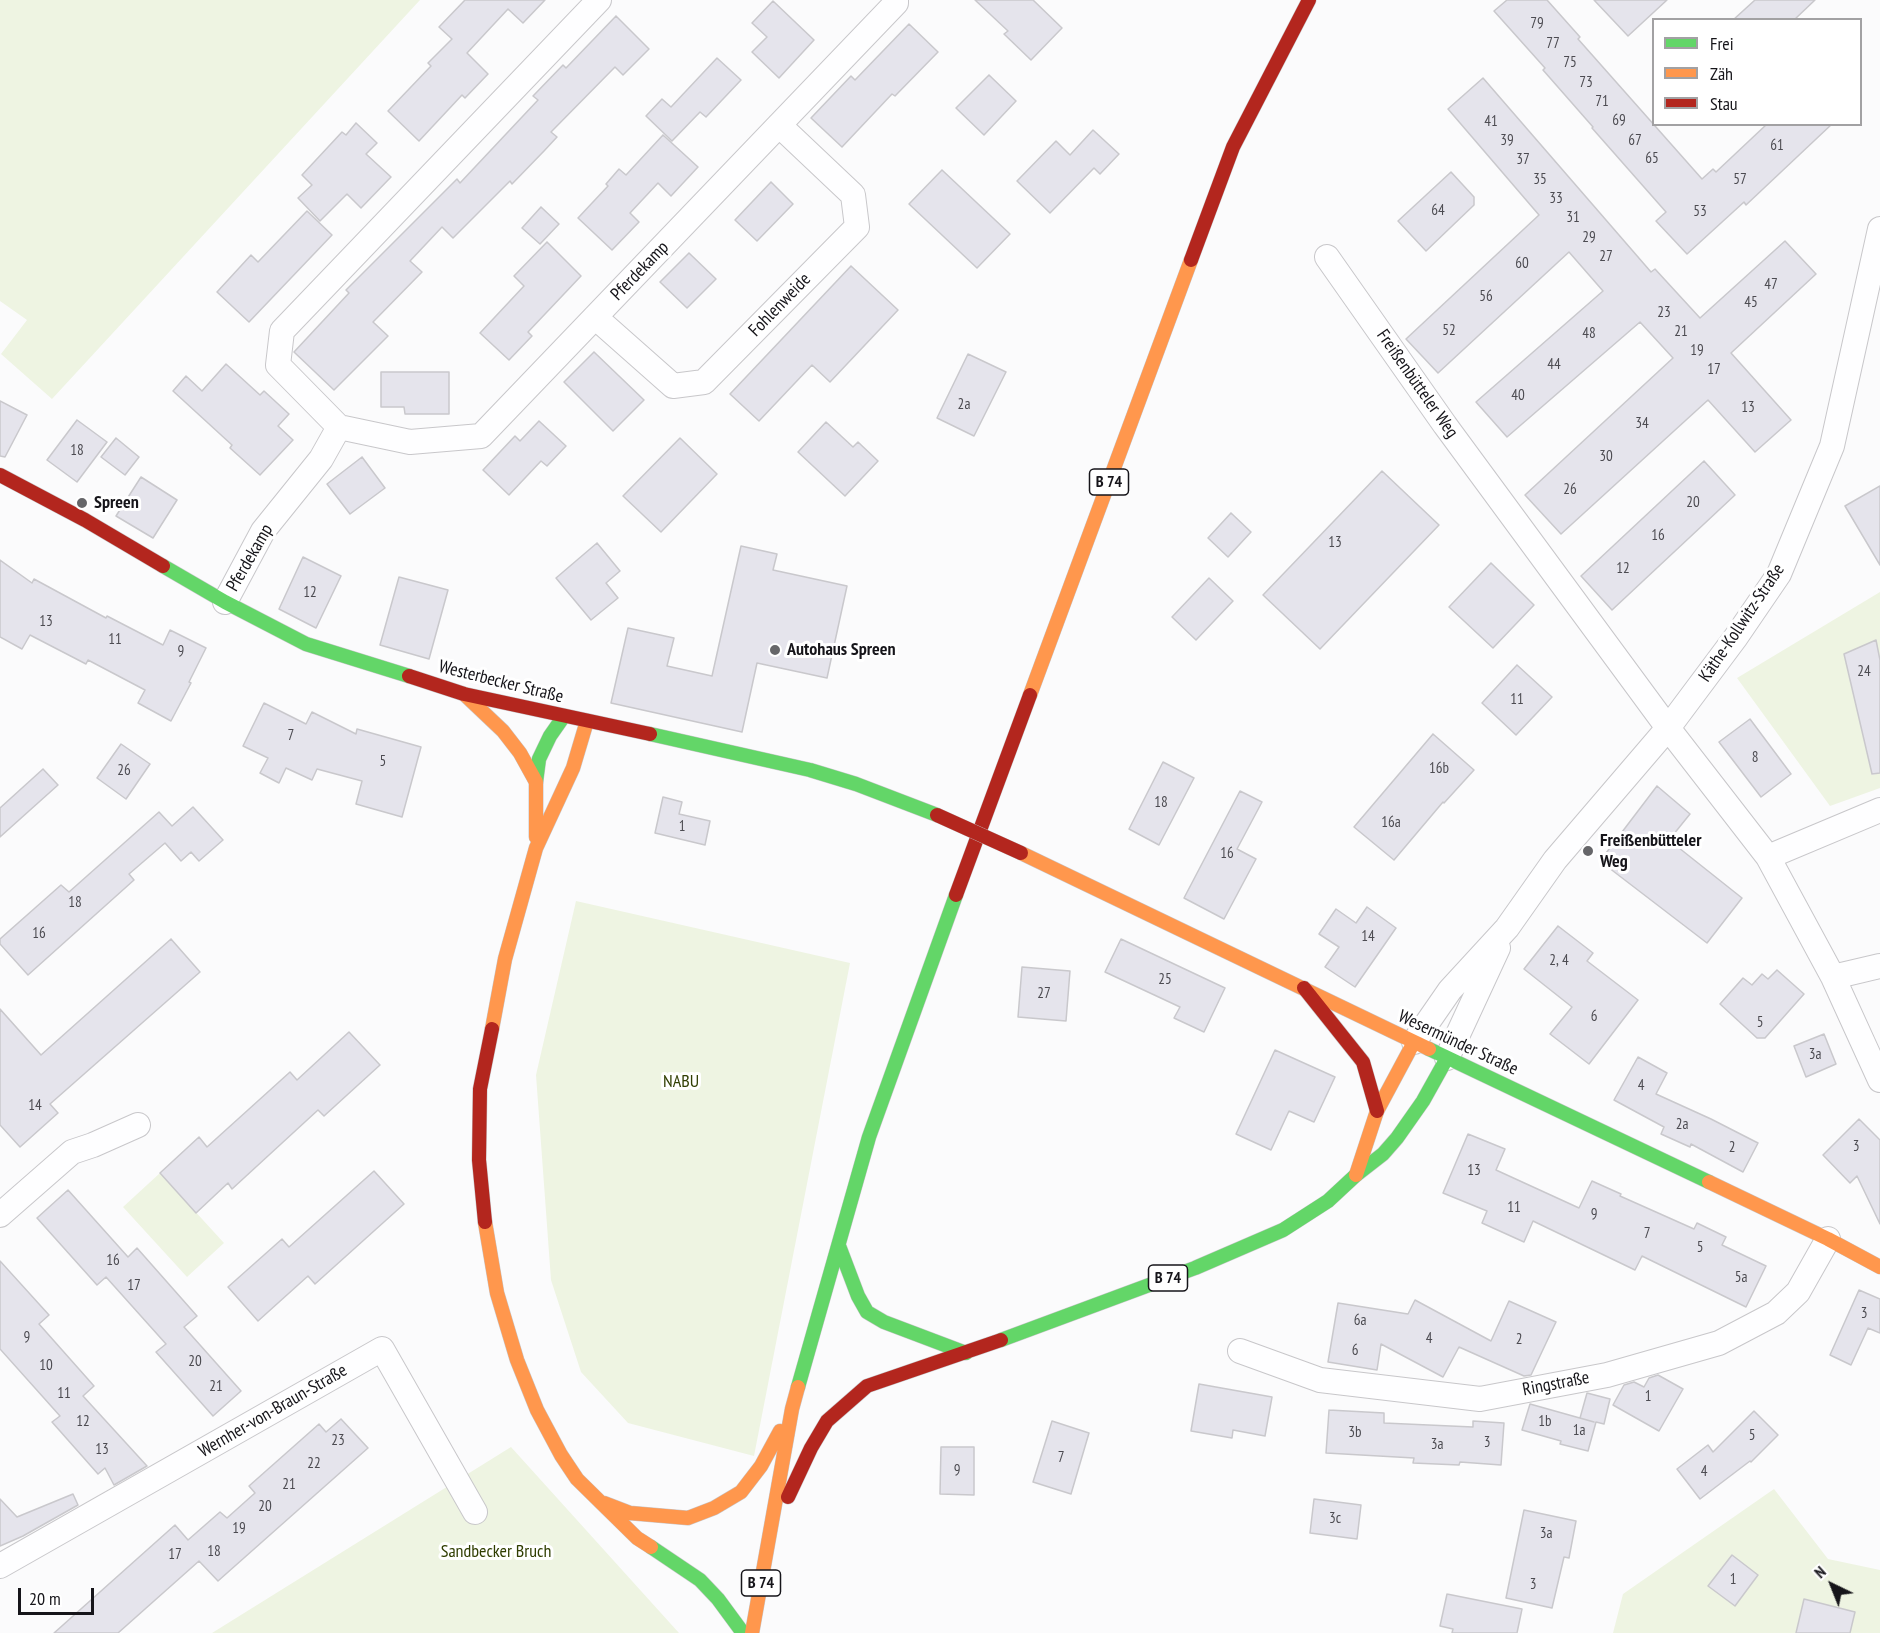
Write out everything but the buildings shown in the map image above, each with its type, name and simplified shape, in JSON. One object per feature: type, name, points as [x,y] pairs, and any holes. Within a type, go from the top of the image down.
[{"type":"main road","name":"B 74","points":[[752,1633],[792,1409],[868,1137],[1233,147],[1309,0]]},
{"type":"main road","name":"Westerbecker Straße","points":[[0,475],[85,520],[225,602],[306,644],[465,694],[810,770],[873,790],[937,815],[1021,853]]},
{"type":"main road","points":[[465,694],[503,731],[520,753],[536,782]]},
{"type":"main road","points":[[536,848],[536,782],[539,759],[550,736],[564,716]]},
{"type":"main road","points":[[587,721],[573,768],[536,848],[506,959],[480,1089],[479,1160],[486,1228],[497,1293],[517,1360],[537,1410],[561,1455],[577,1479],[637,1538],[700,1580],[743,1633]]},
{"type":"main road","name":"Wesermünder Straße","points":[[1021,853],[1828,1239],[1880,1267]]},
{"type":"main road","points":[[1304,988],[1363,1062],[1377,1111]]},
{"type":"main road","name":"B 74","points":[[966,1353],[1195,1268],[1283,1230],[1328,1201],[1356,1175],[1377,1111],[1414,1042]]},
{"type":"main road","points":[[1356,1175],[1383,1154],[1396,1138],[1423,1101],[1447,1058]]},
{"type":"main road","points":[[839,1246],[858,1296],[867,1312],[892,1326],[966,1353]]},
{"type":"main road","points":[[770,1533],[811,1448],[827,1421],[845,1403],[867,1386],[966,1353]]},
{"type":"main road","points":[[599,1501],[630,1513],[688,1518],[714,1508],[741,1492],[761,1466],[792,1409]]},
{"type":"street","points":[[339,427],[278,365],[282,332],[599,0]]},
{"type":"street","name":"Pferdekamp","points":[[225,602],[264,531],[321,459],[339,427],[410,442],[481,436],[896,3],[896,0]]},
{"type":"street","name":"Fohlenweide","points":[[595,317],[673,386],[704,382],[857,227],[853,195],[779,125]]},
{"type":"street","name":"Käthe-Kollwitz-Straße","points":[[1414,1042],[1450,990],[1507,928],[1555,860],[1668,728],[1736,637],[1779,574],[1832,446],[1880,229]]},
{"type":"street","name":"Freißenbütteler Weg","points":[[1327,257],[1445,425],[1668,728],[1768,857],[1833,977],[1880,1080]]},
{"type":"street","points":[[1768,857],[1880,810]]},
{"type":"street","name":"Käthe-Kollwitz-Straße","points":[[1447,1058],[1507,928]]},
{"type":"street","points":[[1833,977],[1880,966]]},
{"type":"street","points":[[0,1215],[72,1152],[138,1125]]},
{"type":"street","name":"Ringstraße","points":[[1240,1351],[1320,1380],[1480,1399],[1595,1377],[1719,1343],[1776,1312],[1798,1292],[1828,1239]]},
{"type":"street","name":"Wernher-von-Braun-Straße","points":[[0,1566],[382,1349],[475,1512]]},
{"type":"green space","points":[[0,0],[420,0],[52,399],[1,354],[27,320],[0,301]]},
{"type":"green space","points":[[1880,592],[1880,660],[1876,640],[1844,655],[1872,775],[1880,773],[1880,788],[1830,806],[1737,678]]},
{"type":"green space","name":"NABU","points":[[576,901],[850,963],[754,1456],[628,1423],[581,1372],[551,1280],[536,1075]]},
{"type":"green space","points":[[160,1173],[224,1243],[187,1277],[123,1207]]},
{"type":"green space","name":"Sandbecker Bruch","points":[[511,1447],[679,1633],[212,1633]]},
{"type":"green space","points":[[1774,1489],[1828,1559],[1880,1570],[1880,1633],[1613,1633],[1623,1594]]},
{"type":"traffic: fast","points":[[163,566],[225,602],[306,644],[409,676]]},
{"type":"traffic: fast","points":[[536,782],[539,759],[550,736],[564,716]]},
{"type":"traffic: fast","points":[[650,734],[810,770],[856,784],[937,815]]},
{"type":"traffic: fast","points":[[798,1387],[869,1137],[956,895]]},
{"type":"traffic: fast","points":[[1429,1049],[1709,1182]]},
{"type":"traffic: fast","points":[[1001,1340],[1195,1268],[1283,1230],[1328,1201],[1383,1154],[1423,1101],[1447,1058]]},
{"type":"traffic: fast","points":[[839,1246],[858,1296],[867,1312],[884,1322],[966,1353]]},
{"type":"traffic: fast","points":[[651,1547],[700,1580],[718,1599],[743,1633]]},
{"type":"traffic: slow","points":[[1030,695],[1191,260]]},
{"type":"traffic: slow","points":[[464,694],[503,731],[520,753],[536,782],[536,837]]},
{"type":"traffic: slow","points":[[492,1029],[505,959],[536,848],[573,768],[587,721]]},
{"type":"traffic: slow","points":[[1021,853],[1429,1049]]},
{"type":"traffic: slow","points":[[1356,1175],[1377,1111],[1414,1042]]},
{"type":"traffic: slow","points":[[1709,1182],[1828,1239],[1880,1267]]},
{"type":"traffic: slow","points":[[485,1222],[497,1293],[517,1360],[537,1410],[561,1455],[577,1479],[637,1538],[651,1547]]},
{"type":"traffic: slow","points":[[752,1633],[792,1409],[798,1387]]},
{"type":"traffic: slow","points":[[604,1503],[630,1513],[688,1518],[714,1508],[741,1492],[761,1466],[780,1431]]},
{"type":"traffic: jam","points":[[1191,260],[1233,147],[1309,0]]},
{"type":"traffic: jam","points":[[0,475],[85,520],[163,566]]},
{"type":"traffic: jam","points":[[409,676],[464,694],[650,734]]},
{"type":"traffic: jam","points":[[956,895],[1030,695]]},
{"type":"traffic: jam","points":[[937,815],[1021,853]]},
{"type":"traffic: jam","points":[[1304,988],[1363,1062],[1377,1111]]},
{"type":"traffic: jam","points":[[485,1222],[479,1160],[480,1089],[492,1029]]},
{"type":"traffic: jam","points":[[788,1497],[811,1448],[827,1421],[867,1386],[1001,1340]]},
{"type":"place","name":"Spreen","points":[[82,503]]},
{"type":"place","name":"Autohaus Spreen","points":[[775,650]]},
{"type":"place","name":"Freißenbütteler Weg","points":[[1588,851]]}]
